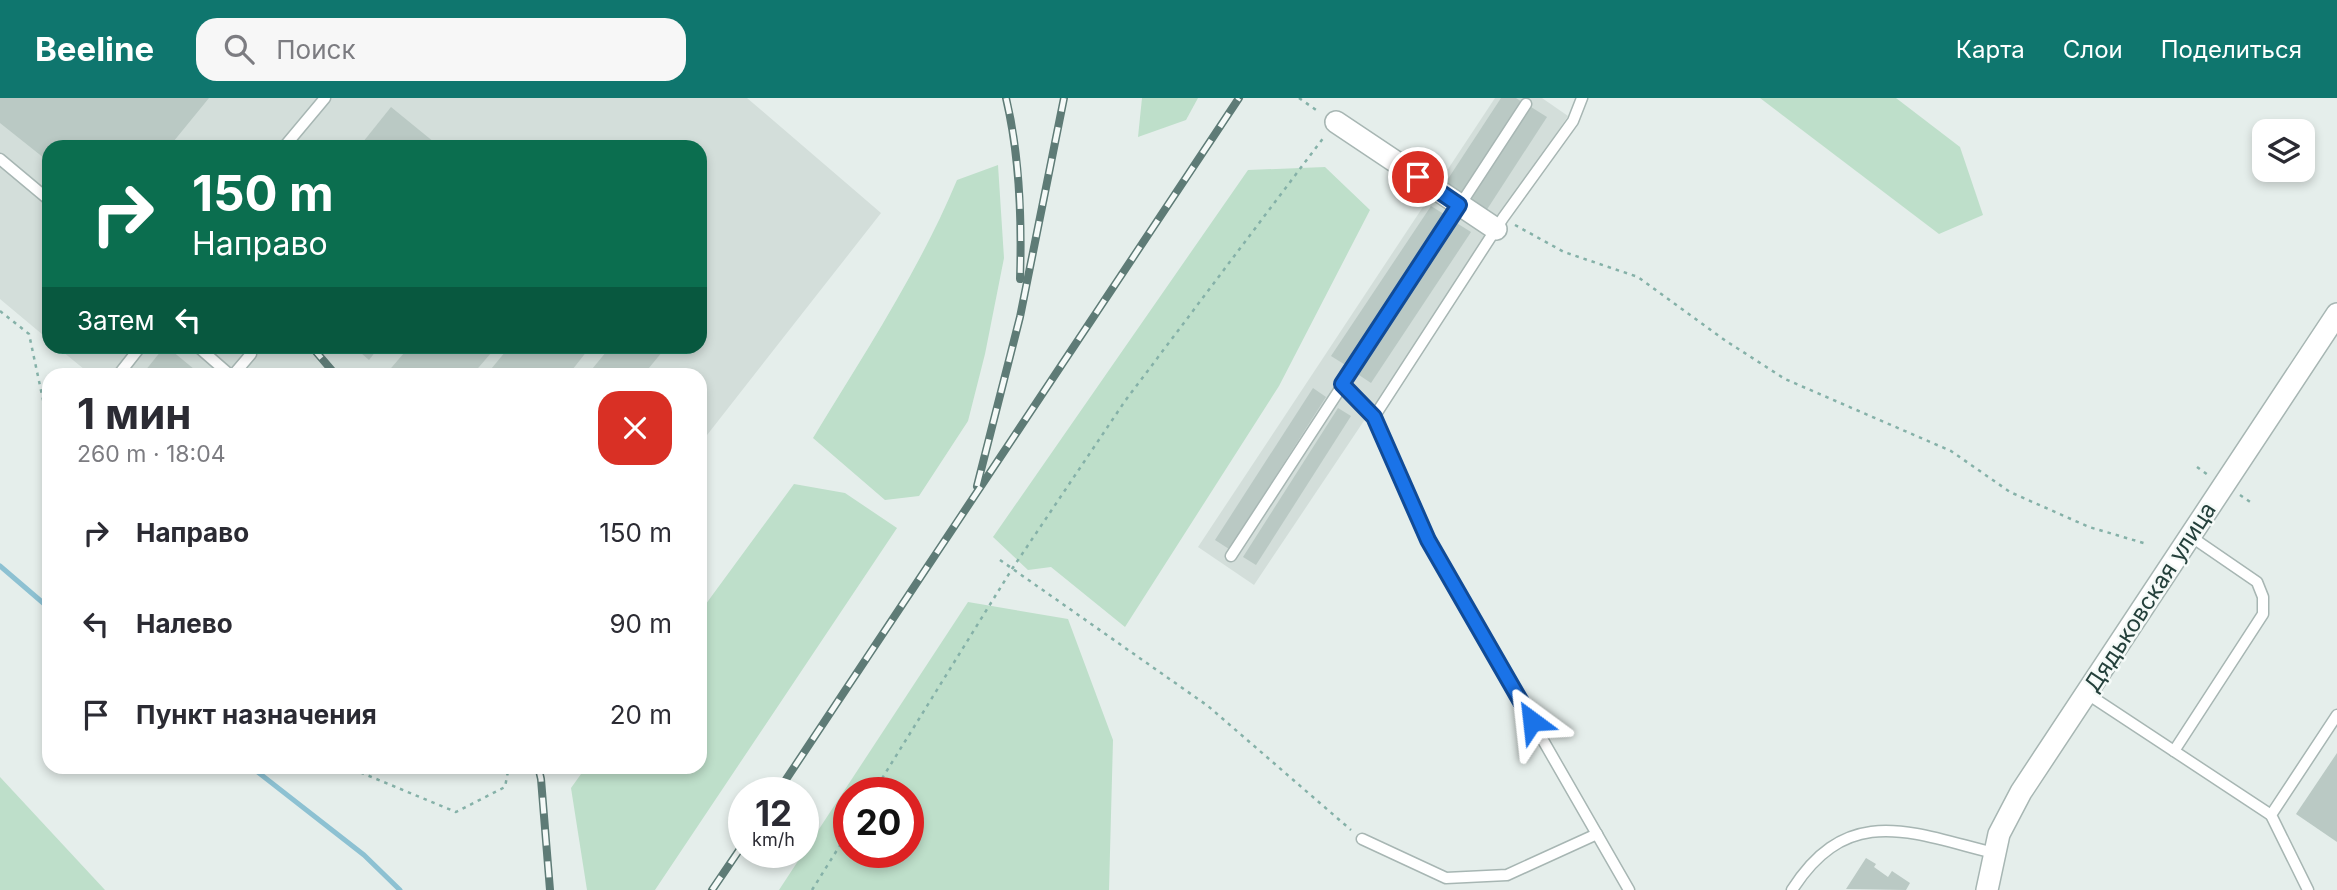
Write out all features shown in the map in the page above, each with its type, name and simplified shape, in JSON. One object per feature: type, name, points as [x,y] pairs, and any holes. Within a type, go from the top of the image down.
[{"type":"street","points":[[1336,122],[1459,205],[1499,224]]},
{"type":"street","name":"Дядьковская улица","points":[[1987,890],[1999,835],[2021,792],[2337,314]]},
{"type":"lane","points":[[290,140],[325,98]]},
{"type":"lane","points":[[1374,417],[1499,224],[1573,121],[1581,98]]},
{"type":"lane","points":[[1231,556],[1526,104]]},
{"type":"lane","points":[[0,159],[42,194]]},
{"type":"lane","points":[[124,368],[135,354]]},
{"type":"lane","points":[[206,354],[222,368]]},
{"type":"lane","points":[[239,368],[251,354]]},
{"type":"lane","points":[[1342,384],[1374,417],[1428,540],[1629,890]]},
{"type":"lane","points":[[2174,751],[2263,614],[2263,597],[2257,582],[2190,536]]},
{"type":"lane","points":[[2086,693],[2271,815],[2308,890]]},
{"type":"lane","points":[[2271,815],[2337,715]]},
{"type":"lane","points":[[1792,890],[1803,872],[1827,850],[1860,833],[1896,829],[1994,853]]},
{"type":"lane","points":[[1362,839],[1447,878],[1507,876],[1597,834]]},
{"type":"path","points":[[883,777],[1012,569],[1125,401],[1336,122],[1299,98]]},
{"type":"path","points":[[1499,224],[1564,252],[1638,278],[1726,341],[1786,379],[1951,451],[2010,492],[2089,527],[2147,544]]},
{"type":"path","points":[[0,311],[29,334],[42,395]]},
{"type":"path","points":[[2197,467],[2216,480]]},
{"type":"path","points":[[2234,491],[2253,504]]},
{"type":"path","points":[[1000,560],[1208,706],[1362,839]]},
{"type":"path","points":[[362,774],[456,812],[505,787],[507,774]]},
{"type":"path","points":[[812,890],[833,857]]},
{"type":"shaded area","points":[[0,98],[747,98],[881,213],[707,435],[707,368],[83,368],[66,354],[707,354],[707,140],[42,140],[42,334],[0,299]]},
{"type":"shaded area","points":[[1495,98],[1542,98],[1568,116],[1254,585],[1198,547]]},
{"type":"green space","points":[[1142,98],[1198,98],[1186,120],[1138,137]]},
{"type":"green space","points":[[1760,98],[1896,98],[1960,147],[1983,215],[1939,234]]},
{"type":"green space","points":[[998,165],[1004,258],[985,354],[968,421],[919,496],[885,500],[813,438],[926,247],[957,180]]},
{"type":"green space","points":[[1325,167],[1370,210],[1279,386],[1125,627],[1051,567],[1028,570],[993,537],[1248,170]]},
{"type":"green space","points":[[794,484],[845,493],[897,528],[731,777],[728,777],[655,890],[587,890],[571,788],[581,774],[707,774],[707,602]]},
{"type":"green space","points":[[968,602],[1068,619],[1113,740],[1109,890],[779,890],[793,868],[819,868],[819,829],[833,808],[833,868],[924,868],[924,777],[853,777]]},
{"type":"green space","points":[[0,777],[105,890],[0,890]]},
{"type":"building","points":[[0,98],[209,98],[175,140],[42,140],[42,156],[0,123]]},
{"type":"building","points":[[1501,98],[1516,98],[1522,102],[1460,195],[1444,185]]},
{"type":"building","points":[[391,107],[431,140],[365,140]]},
{"type":"building","points":[[1531,107],[1547,117],[1486,211],[1470,201]]},
{"type":"building","points":[[1431,206],[1447,216],[1347,366],[1331,356]]},
{"type":"building","points":[[1455,222],[1471,232],[1371,383],[1356,373]]},
{"type":"building","points":[[159,354],[176,354],[193,368],[147,368]]},
{"type":"building","points":[[362,354],[374,354],[369,360]]},
{"type":"building","points":[[403,354],[490,354],[478,368],[391,368]]},
{"type":"building","points":[[503,354],[585,354],[574,368],[492,368]]},
{"type":"building","points":[[604,354],[660,354],[649,368],[593,368]]},
{"type":"building","points":[[1313,388],[1326,397],[1229,549],[1215,540]]},
{"type":"building","points":[[1338,408],[1351,416],[1256,565],[1243,557]]},
{"type":"building","points":[[2337,753],[2337,842],[2296,814]]},
{"type":"building","points":[[1866,858],[1888,877],[1892,871],[1910,883],[1906,890],[1846,889]]},
{"type":"waterway","points":[[0,566],[42,602]]},
{"type":"waterway","points":[[260,774],[364,855],[400,890]]},
{"type":"railway","points":[[1006,98],[1019,188],[1020,279]]},
{"type":"railway","points":[[977,486],[1020,317],[1064,98]]},
{"type":"railway","points":[[788,777],[1239,98]]},
{"type":"railway","points":[[318,354],[330,368]]},
{"type":"railway","points":[[540,774],[550,890]]},
{"type":"railway","points":[[712,890],[728,866]]},
{"type":"route","points":[[1418,177],[1459,205],[1342,384],[1374,417],[1428,540],[1532,721]]}]
